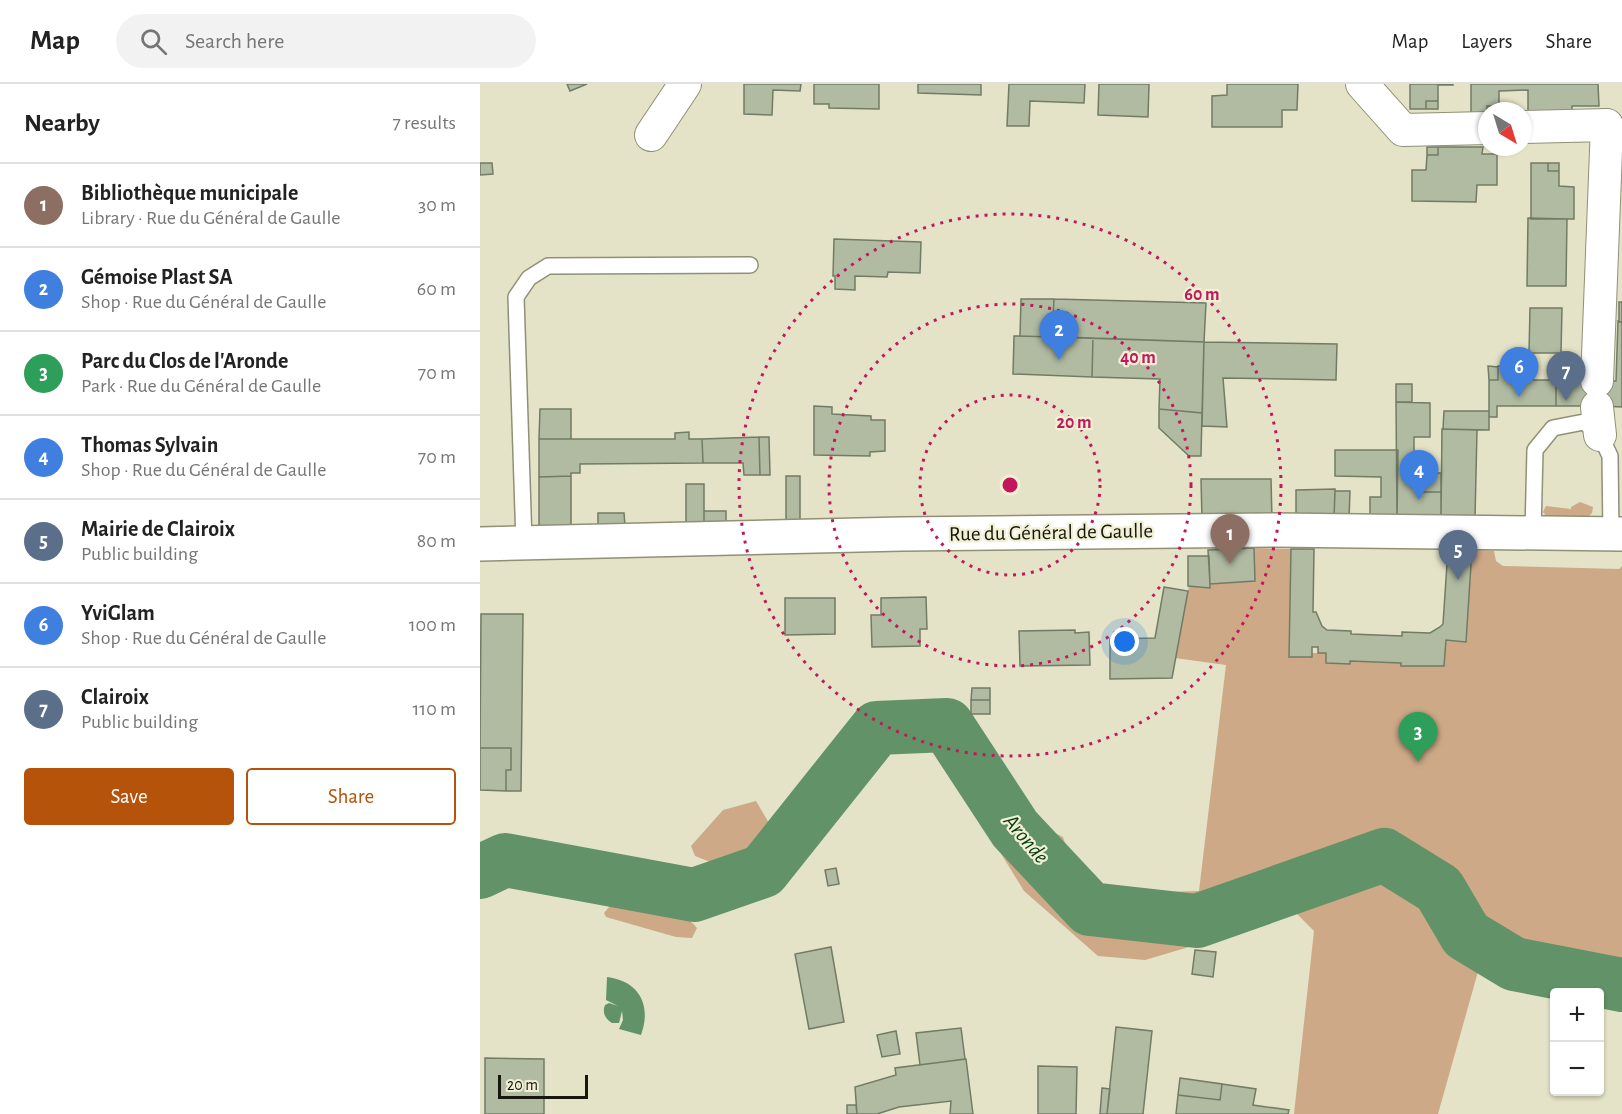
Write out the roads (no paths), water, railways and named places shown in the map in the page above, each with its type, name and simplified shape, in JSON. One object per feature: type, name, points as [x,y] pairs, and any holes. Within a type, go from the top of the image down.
[{"type":"street","points":[[651,135],[685,84]]},
{"type":"street","points":[[1362,84],[1403,130],[1478,128]]},
{"type":"street","points":[[1532,127],[1607,125],[1598,407]]},
{"type":"street","name":"Rue du Général de Gaulle","points":[[480,544],[925,534],[1346,530],[1616,534]]},
{"type":"lane","points":[[524,543],[516,297],[530,278],[548,266],[750,265]]},
{"type":"lane","points":[[1533,532],[1535,450],[1553,428],[1584,422],[1598,407]]},
{"type":"lane","points":[[1598,407],[1610,456],[1616,534]]},
{"type":"waterway","name":"Aronde","points":[[480,872],[505,860],[694,895],[763,871],[877,728],[947,725],[1015,829],[1090,909],[1197,921],[1384,855],[1439,889],[1466,935],[1514,964],[1622,985]]},
{"type":"place","name":"Gémoise Plast SA","points":[[1059,360]]},
{"type":"place","name":"YviGlam","points":[[1519,397]]},
{"type":"place","name":"Clairoix","points":[[1566,401]]},
{"type":"place","name":"Thomas Sylvain","points":[[1419,500]]},
{"type":"place","name":"Bibliothèque municipale","points":[[1230,564]]},
{"type":"place","name":"Mairie de Clairoix","points":[[1458,580]]},
{"type":"place","name":"Parc du Clos de l'Aronde","points":[[1418,762]]}]
